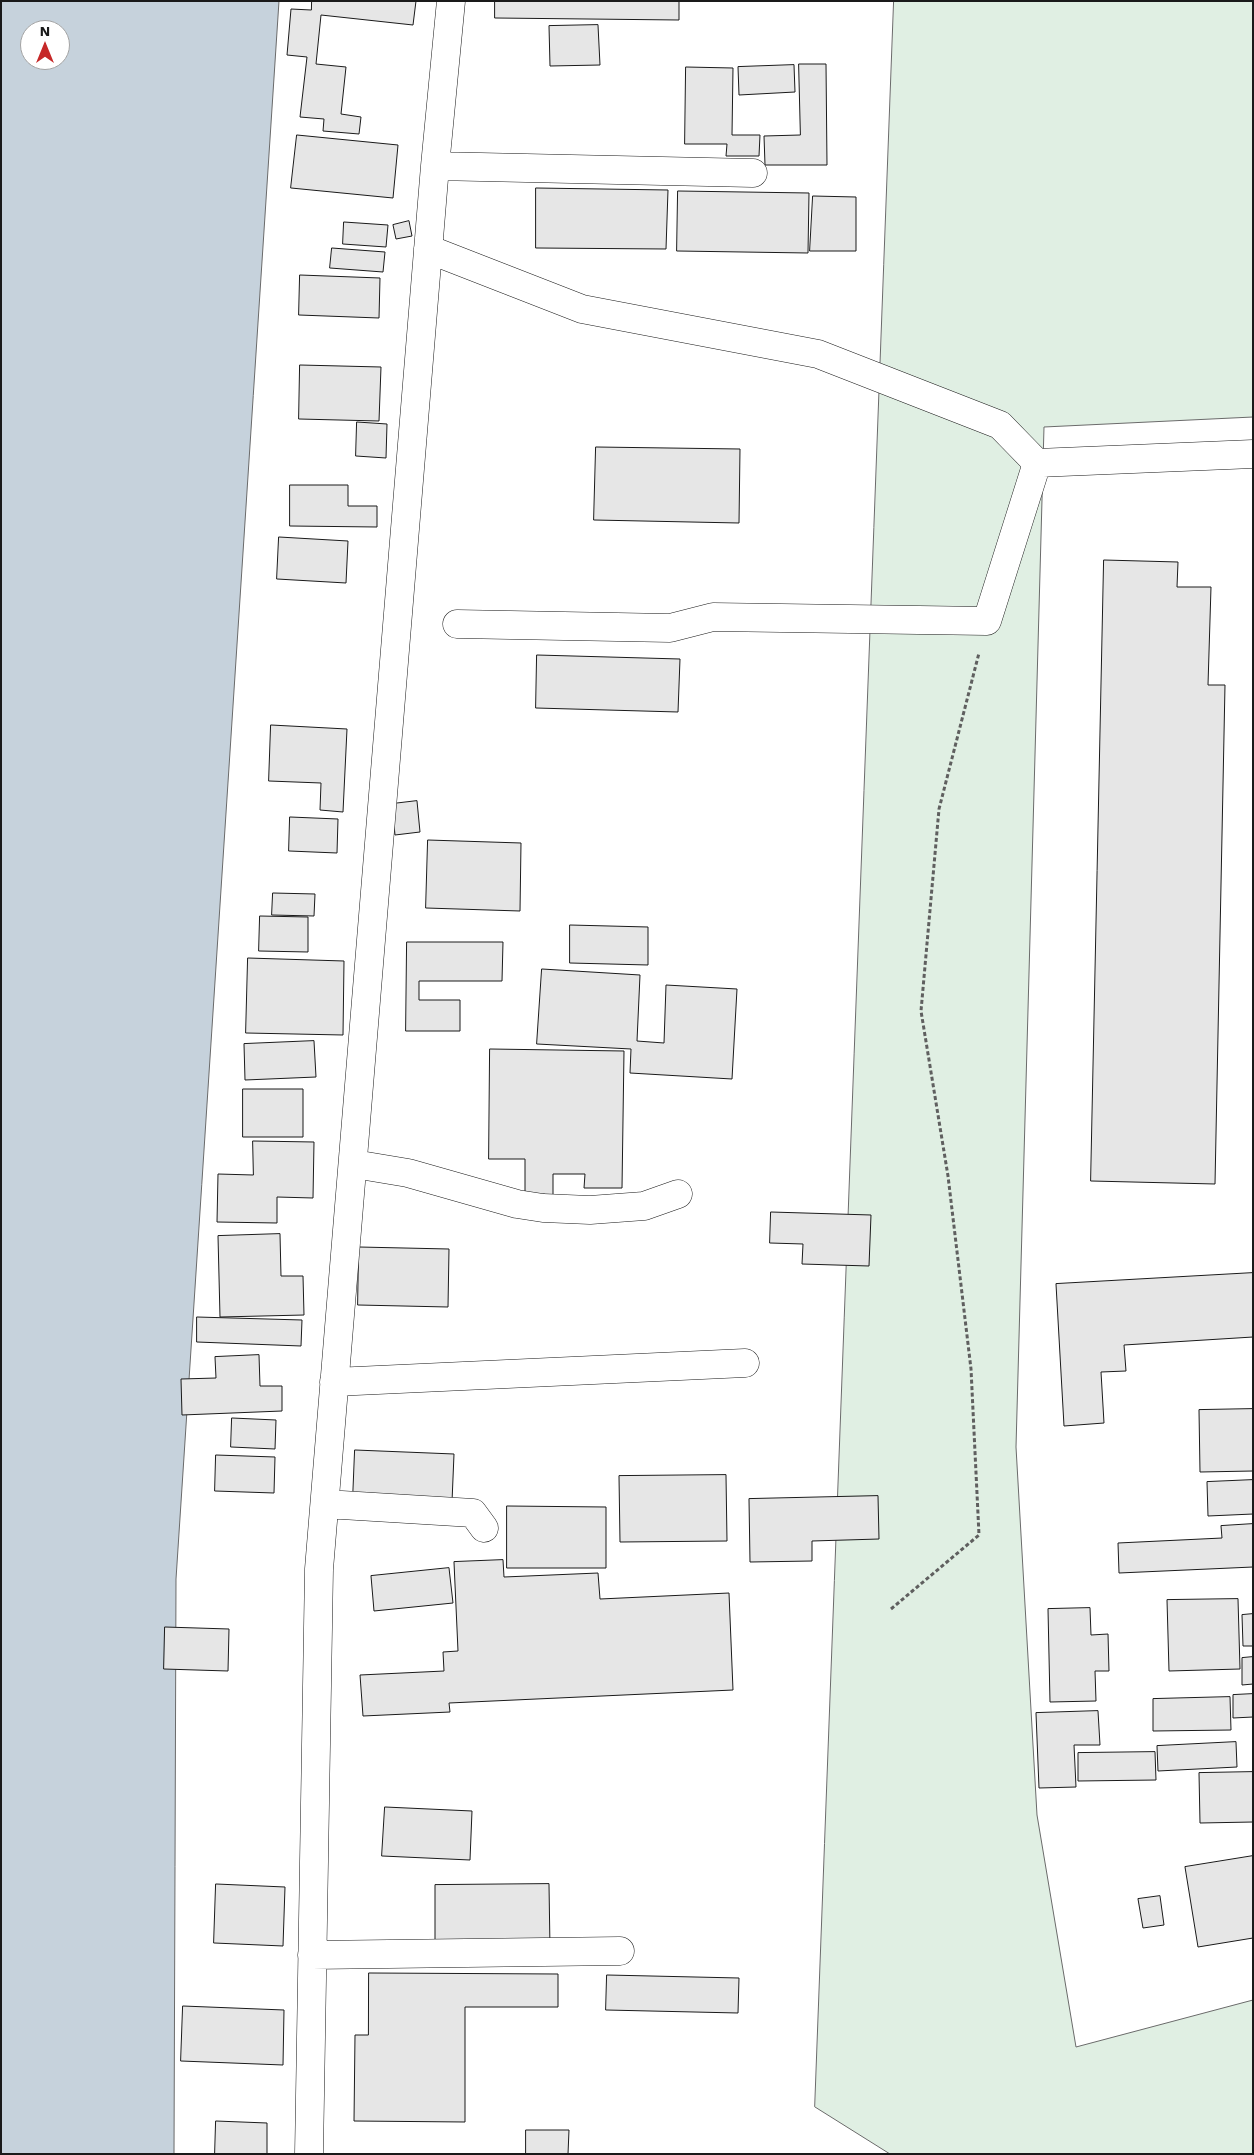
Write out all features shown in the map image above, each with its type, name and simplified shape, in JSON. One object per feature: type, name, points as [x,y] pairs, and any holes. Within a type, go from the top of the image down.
[{"type":"street","points":[[309,2154],[319,1569],[354,1164],[428,249],[451,1]]},
{"type":"street","points":[[435,166],[753,173]]},
{"type":"street","points":[[428,249],[582,309],[818,354],[1000,425],[1037,463],[1253,454]]},
{"type":"street","points":[[457,624],[670,628],[713,617],[987,621],[1037,463]]},
{"type":"street","points":[[354,1164],[408,1173],[517,1204],[543,1208],[590,1210],[644,1206],[678,1194]]},
{"type":"street","points":[[334,1382],[745,1363]]},
{"type":"street","points":[[325,1504],[473,1513],[484,1528]]},
{"type":"street","points":[[312,1955],[620,1951]]},
{"type":"path","points":[[891,1609],[979,1535],[971,1369],[948,1176],[921,1011],[939,809],[987,621]]},
{"type":"green space","points":[[894,1],[1253,1],[1253,417],[1044,427],[1016,1447],[1037,1815],[1076,2047],[1253,2000],[1253,2154],[890,2154],[815,2107]]},
{"type":"shaded area","points":[[1,1],[279,1],[176,1579],[174,2154],[1,2154]]},
{"type":"building","points":[[312,1],[416,1],[413,25],[321,15],[316,64],[346,67],[341,114],[361,117],[359,134],[323,131],[324,119],[300,117],[307,57],[287,55],[291,9],[311,10]]},
{"type":"building","points":[[495,1],[679,1],[679,20],[495,18]]},
{"type":"building","points":[[598,25],[600,65],[550,66],[549,26]]},
{"type":"building","points":[[799,64],[826,64],[827,165],[765,165],[764,136],[800,135]]},
{"type":"building","points":[[794,65],[795,92],[739,95],[738,67]]},
{"type":"building","points":[[686,67],[733,68],[732,135],[760,135],[759,156],[726,156],[727,144],[685,144]]},
{"type":"building","points":[[297,135],[398,145],[393,198],[291,188]]},
{"type":"building","points":[[536,188],[668,190],[666,249],[536,248]]},
{"type":"building","points":[[678,191],[809,193],[808,253],[677,251]]},
{"type":"building","points":[[813,196],[856,197],[856,251],[810,251]]},
{"type":"building","points":[[409,221],[412,236],[396,239],[393,225]]},
{"type":"building","points":[[344,222],[388,225],[386,247],[343,244]]},
{"type":"building","points":[[332,248],[385,252],[383,272],[330,268]]},
{"type":"building","points":[[300,275],[380,278],[379,318],[299,315]]},
{"type":"building","points":[[300,365],[381,367],[379,421],[299,419]]},
{"type":"building","points":[[357,422],[387,424],[386,458],[356,456]]},
{"type":"building","points":[[596,447],[740,449],[739,523],[594,520]]},
{"type":"building","points":[[290,485],[348,485],[348,506],[377,506],[377,527],[290,526]]},
{"type":"building","points":[[279,537],[348,541],[346,583],[277,579]]},
{"type":"building","points":[[1104,560],[1178,562],[1177,587],[1211,587],[1208,685],[1225,685],[1215,1184],[1091,1181]]},
{"type":"building","points":[[537,655],[680,659],[678,712],[536,708]]},
{"type":"building","points":[[271,725],[347,729],[343,812],[320,810],[321,783],[269,781]]},
{"type":"building","points":[[417,801],[420,832],[395,835],[392,804]]},
{"type":"building","points":[[290,817],[338,819],[337,853],[289,851]]},
{"type":"building","points":[[428,840],[521,843],[520,911],[426,908]]},
{"type":"building","points":[[273,893],[315,894],[314,916],[272,915]]},
{"type":"building","points":[[260,916],[308,917],[308,952],[259,951]]},
{"type":"building","points":[[570,925],[648,927],[648,965],[570,963]]},
{"type":"building","points":[[407,942],[503,942],[502,981],[419,981],[419,1000],[460,1000],[460,1031],[406,1031]]},
{"type":"building","points":[[248,958],[344,961],[343,1035],[246,1033]]},
{"type":"building","points":[[542,969],[640,975],[637,1041],[664,1043],[666,985],[737,989],[732,1079],[630,1073],[631,1049],[537,1044]]},
{"type":"building","points":[[314,1041],[316,1077],[245,1080],[244,1044]]},
{"type":"building","points":[[490,1049],[624,1051],[622,1188],[584,1188],[585,1174],[553,1174],[553,1204],[525,1204],[525,1159],[489,1159]]},
{"type":"building","points":[[243,1089],[303,1089],[303,1137],[243,1137]]},
{"type":"building","points":[[253,1141],[314,1142],[313,1198],[277,1197],[277,1223],[217,1222],[218,1174],[253,1175]]},
{"type":"building","points":[[771,1212],[871,1215],[869,1266],[802,1264],[803,1244],[770,1243]]},
{"type":"building","points":[[280,1234],[281,1276],[303,1276],[304,1315],[220,1317],[218,1236]]},
{"type":"building","points":[[359,1247],[449,1249],[448,1307],[358,1305]]},
{"type":"building","points":[[1253,1273],[1253,1337],[1124,1345],[1126,1371],[1101,1372],[1104,1423],[1064,1426],[1056,1284]]},
{"type":"building","points":[[197,1317],[302,1320],[301,1346],[197,1342]]},
{"type":"building","points":[[259,1355],[260,1386],[282,1386],[282,1411],[182,1415],[181,1379],[216,1378],[215,1357]]},
{"type":"building","points":[[1253,1409],[1253,1471],[1200,1472],[1199,1410]]},
{"type":"building","points":[[232,1418],[276,1420],[275,1449],[231,1447]]},
{"type":"building","points":[[355,1450],[454,1454],[452,1502],[353,1499]]},
{"type":"building","points":[[216,1455],[275,1457],[274,1493],[215,1491]]},
{"type":"building","points":[[726,1475],[727,1541],[620,1542],[619,1476]]},
{"type":"building","points":[[1253,1480],[1253,1514],[1208,1516],[1207,1482]]},
{"type":"building","points":[[878,1496],[879,1539],[812,1541],[812,1561],[750,1562],[749,1499]]},
{"type":"building","points":[[507,1506],[606,1507],[606,1568],[507,1568]]},
{"type":"building","points":[[1253,1524],[1253,1567],[1119,1573],[1118,1543],[1222,1538],[1221,1526]]},
{"type":"building","points":[[503,1560],[504,1577],[598,1573],[600,1599],[729,1593],[733,1690],[449,1703],[450,1712],[363,1716],[360,1675],[444,1671],[443,1652],[458,1651],[454,1562]]},
{"type":"building","points":[[449,1568],[453,1603],[374,1611],[371,1576]]},
{"type":"building","points":[[1238,1599],[1240,1669],[1169,1671],[1167,1600]]},
{"type":"building","points":[[1090,1608],[1091,1635],[1108,1634],[1109,1671],[1095,1671],[1096,1701],[1050,1702],[1048,1609]]},
{"type":"building","points":[[1253,1614],[1253,1646],[1243,1646],[1242,1615]]},
{"type":"building","points":[[165,1627],[229,1629],[228,1671],[164,1669]]},
{"type":"building","points":[[1253,1657],[1253,1684],[1242,1685],[1242,1658]]},
{"type":"building","points":[[1253,1694],[1253,1717],[1233,1718],[1233,1695]]},
{"type":"building","points":[[1230,1697],[1231,1730],[1153,1731],[1153,1699]]},
{"type":"building","points":[[1098,1711],[1100,1745],[1074,1745],[1076,1787],[1039,1788],[1036,1713]]},
{"type":"building","points":[[1236,1742],[1237,1767],[1158,1771],[1157,1746]]},
{"type":"building","points":[[1155,1752],[1156,1780],[1078,1781],[1078,1753]]},
{"type":"building","points":[[1253,1772],[1253,1822],[1200,1823],[1199,1773]]},
{"type":"building","points":[[385,1807],[472,1811],[470,1860],[382,1856]]},
{"type":"building","points":[[1253,1856],[1253,1938],[1198,1947],[1185,1867]]},
{"type":"building","points":[[216,1884],[285,1887],[283,1946],[214,1943]]},
{"type":"building","points":[[549,1884],[550,1949],[435,1950],[435,1885]]},
{"type":"building","points":[[1160,1896],[1164,1925],[1143,1928],[1138,1899]]},
{"type":"building","points":[[369,1973],[558,1974],[558,2007],[465,2007],[465,2122],[354,2121],[355,2035],[368,2035]]},
{"type":"building","points":[[607,1975],[739,1978],[738,2013],[606,2010]]},
{"type":"building","points":[[183,2006],[284,2010],[283,2065],[181,2061]]},
{"type":"building","points":[[216,2121],[267,2123],[267,2154],[215,2154]]},
{"type":"building","points":[[526,2130],[569,2130],[568,2154],[526,2154]]}]
